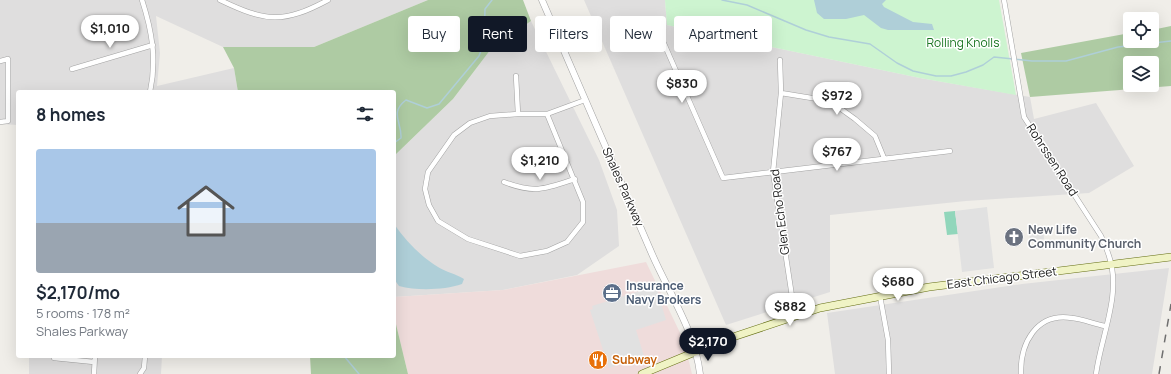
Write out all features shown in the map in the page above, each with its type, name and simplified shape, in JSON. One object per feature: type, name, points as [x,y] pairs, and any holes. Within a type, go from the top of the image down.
[{"type":"main road","name":"East Chicago Street","points":[[642,374],[724,340],[820,308],[929,287],[1169,257]]},
{"type":"street","points":[[142,0],[154,45],[154,73],[150,90]]},
{"type":"street","points":[[220,0],[255,15],[277,18],[296,15],[328,0]]},
{"type":"street","name":"Shales Parkway","points":[[542,0],[662,276],[692,338],[697,352],[700,374]]},
{"type":"street","name":"Rohrssen Road","points":[[1004,0],[1024,117],[1101,236],[1110,256],[1112,300],[1105,326],[1096,374]]},
{"type":"street","points":[[72,69],[154,45]]},
{"type":"street","points":[[666,48],[723,178],[950,151]]},
{"type":"street","points":[[0,61],[8,59],[8,121],[0,122]]},
{"type":"street","name":"Glen Echo Road","points":[[780,60],[781,93],[773,172],[795,316]]},
{"type":"street","points":[[516,76],[518,114]]},
{"type":"street","points":[[781,93],[830,101],[855,118],[874,136],[884,158]]},
{"type":"street","points":[[547,114],[584,202],[583,222],[567,242],[547,251],[520,256],[500,251],[468,239],[438,221],[429,205],[425,189],[428,172],[454,135],[470,123],[490,116],[547,114],[585,100]]},
{"type":"street","points":[[504,182],[521,188],[535,190],[550,188],[575,179]]},
{"type":"street","points":[[880,296],[887,331],[889,374]]},
{"type":"street","points":[[1021,374],[1022,357],[1025,344],[1030,335],[1044,323],[1055,318],[1072,318],[1105,326]]},
{"type":"street","points":[[54,358],[94,362]]},
{"type":"street","points":[[94,374],[95,358]]},
{"type":"street","points":[[140,374],[144,368],[145,358]]},
{"type":"shaded area","points":[[0,0],[428,0],[314,47],[223,47],[156,16],[160,53],[157,86],[234,68],[238,90],[16,90],[16,125],[0,124]]},
{"type":"shaded area","points":[[584,0],[665,0],[667,25],[674,26],[674,52],[772,52],[772,47],[920,78],[1030,97],[1034,119],[1096,103],[1134,166],[1089,193],[966,201],[830,215],[830,292],[726,325],[602,41],[602,16],[591,16]]},
{"type":"shaded area","points":[[531,21],[535,29],[535,52],[546,52],[599,160],[617,210],[619,246],[577,275],[503,290],[396,297],[396,154],[453,99],[489,52],[527,52],[527,24]]},
{"type":"shaded area","points":[[987,207],[994,268],[962,272],[955,211]]},
{"type":"shaded area","points":[[1043,227],[1044,239],[1030,240],[1029,228]]},
{"type":"shaded area","points":[[646,262],[684,341],[692,374],[408,374],[396,324],[396,297],[503,290]]},
{"type":"shaded area","points":[[1169,268],[1152,374],[835,374],[827,313],[1022,284]]},
{"type":"shaded area","points":[[656,286],[666,320],[636,330],[644,356],[609,368],[590,310],[593,309],[592,306]]},
{"type":"shaded area","points":[[29,358],[162,358],[161,374],[29,374]]},
{"type":"green space","points":[[428,0],[523,0],[531,21],[527,24],[527,16],[468,16],[468,52],[489,52],[453,99],[396,154],[396,90],[238,90],[234,68],[223,47],[314,47]]},
{"type":"green space","name":"Rolling Knolls","points":[[665,0],[999,0],[1016,95],[920,78],[772,47],[772,16],[674,16],[674,26],[667,25]]},
{"type":"green space","name":"Rolling Knolls","points":[[1171,26],[1171,86],[1159,87],[1159,56],[1123,56],[1123,90],[1030,97],[1021,53],[1123,34],[1123,48],[1159,48],[1159,29]]},
{"type":"green space","points":[[955,211],[958,234],[947,235],[944,212]]},
{"type":"green space","points":[[396,324],[408,374],[311,374],[310,358],[396,358]]},
{"type":"water","points":[[814,0],[886,0],[882,4],[884,7],[913,22],[932,24],[934,30],[888,30],[881,28],[864,15],[846,19],[824,19],[817,13]]},
{"type":"water","points":[[396,227],[408,242],[431,263],[464,279],[462,284],[447,288],[414,289],[399,286],[396,282]]},
{"type":"waterway","points":[[396,142],[401,138],[397,114],[401,105],[406,100],[427,108],[439,104],[479,56],[484,43],[485,9],[492,0]]},
{"type":"waterway","points":[[722,0],[747,5],[806,30],[829,37],[870,44],[897,63],[913,71],[936,76],[951,76],[966,72],[983,65],[994,57],[1032,61],[1066,61],[1118,47],[1171,41]]},
{"type":"waterway","points":[[346,358],[359,374]]},
{"type":"railway","points":[[1159,374],[1171,304]]},
{"type":"place","name":"New Life Community Church","points":[[1014,237]]},
{"type":"place","name":"Insurance Navy Brokers","points":[[612,293]]},
{"type":"place","name":"Subway","points":[[598,360]]}]
